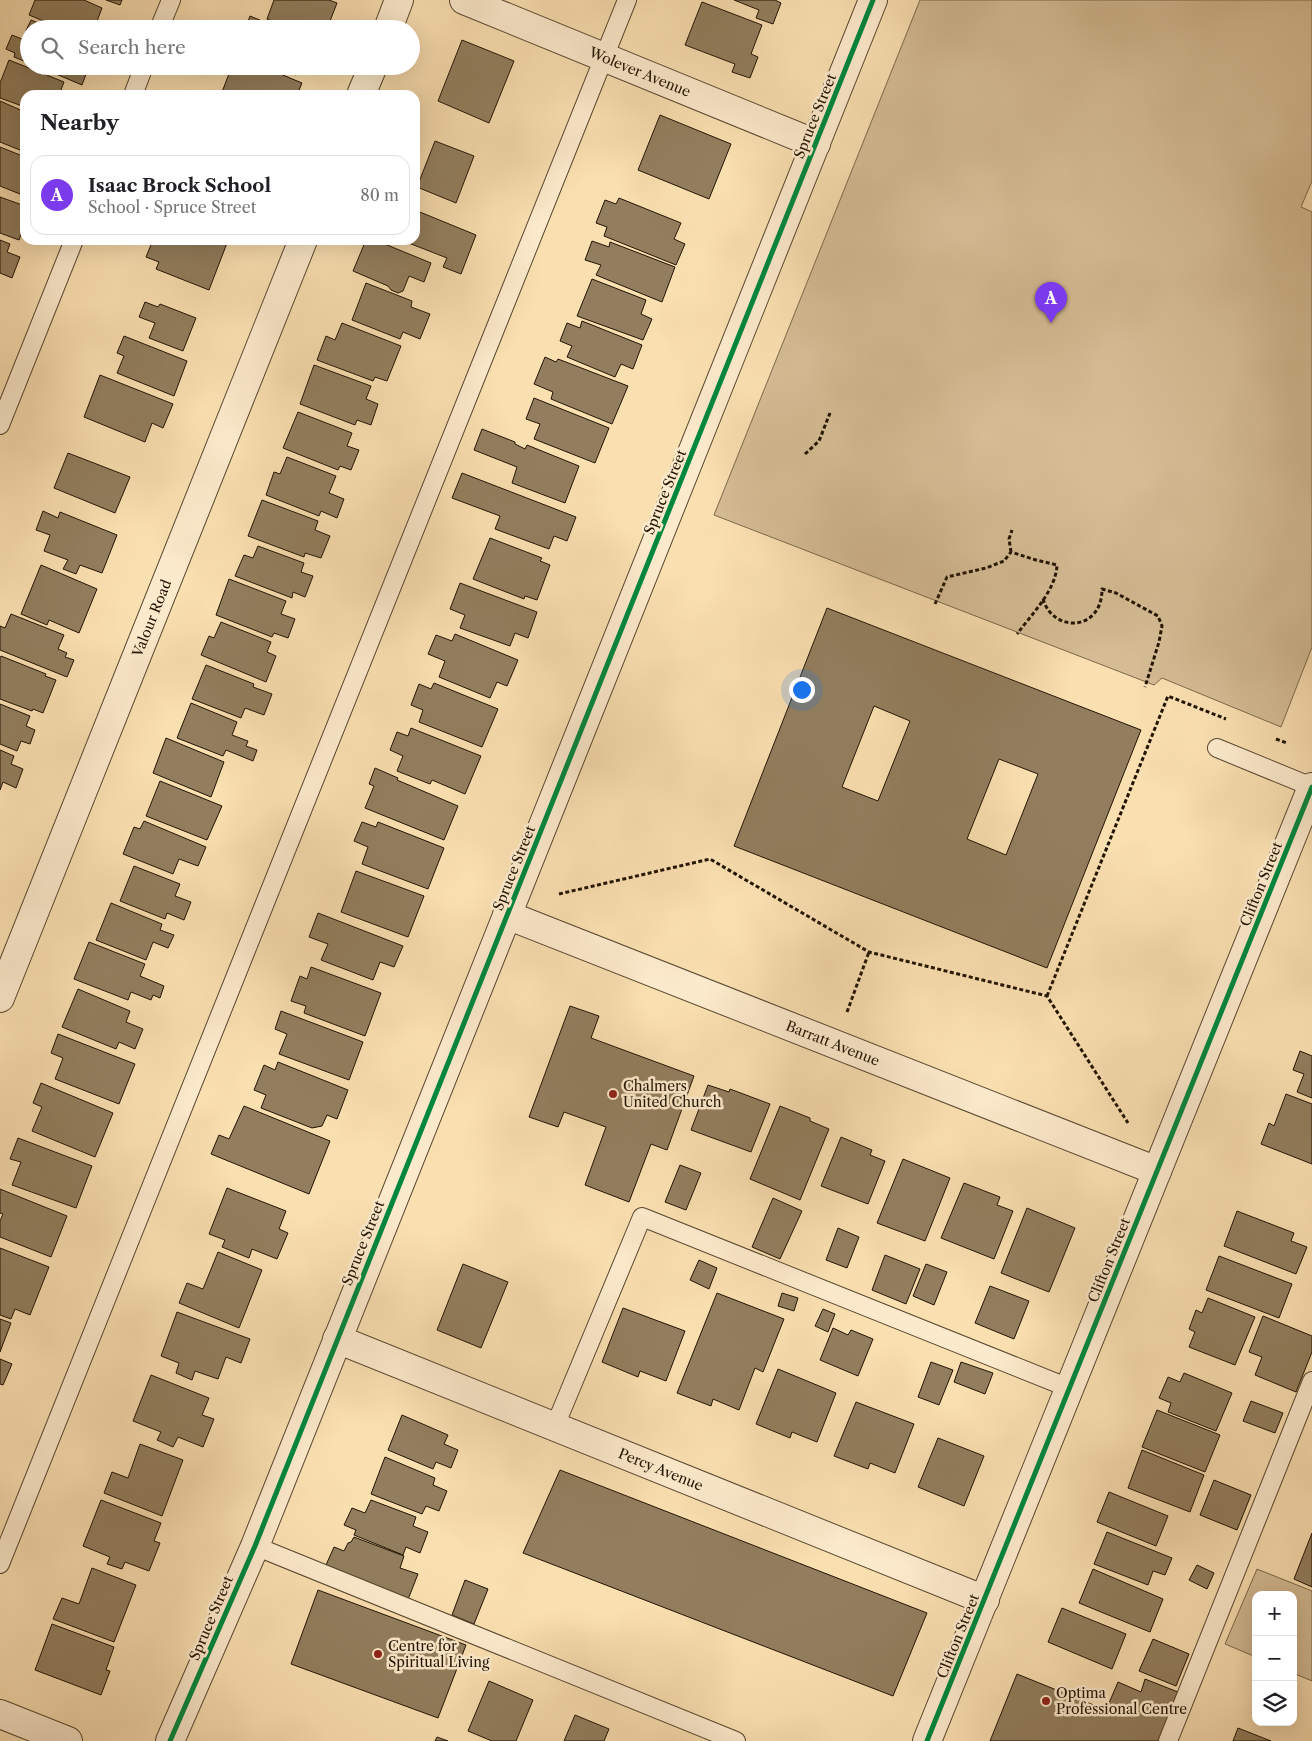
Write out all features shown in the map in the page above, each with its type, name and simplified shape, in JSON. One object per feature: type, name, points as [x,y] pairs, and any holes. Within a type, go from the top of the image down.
[{"type":"street","points":[[391,20],[399,0]]},
{"type":"street","name":"Wolever Avenue","points":[[464,0],[816,144]]},
{"type":"street","name":"Spruce Street","points":[[170,1741],[255,1546],[336,1339],[508,915],[873,0]]},
{"type":"street","points":[[363,90],[369,75]]},
{"type":"street","name":"Valour Road","points":[[0,998],[301,245]]},
{"type":"street","name":"Clifton Street","points":[[927,1741],[1312,787]]},
{"type":"street","name":"Barratt Avenue","points":[[508,915],[1157,1171]]},
{"type":"street","name":"Percy Avenue","points":[[336,1339],[985,1600]]},
{"type":"street","points":[[0,1714],[68,1741]]},
{"type":"lane","points":[[163,20],[171,0]]},
{"type":"lane","points":[[0,1564],[627,0]]},
{"type":"lane","points":[[134,90],[140,75]]},
{"type":"lane","points":[[0,425],[72,245]]},
{"type":"lane","points":[[1217,748],[1312,787]]},
{"type":"lane","points":[[555,1426],[642,1216],[1069,1388]]},
{"type":"lane","points":[[1168,1741],[1312,1381]]},
{"type":"lane","points":[[255,1546],[736,1741]]},
{"type":"path","points":[[805,454],[819,441],[830,414]]},
{"type":"path","points":[[935,604],[947,577],[986,568],[1004,561],[1011,552],[1009,539],[1012,530]]},
{"type":"path","points":[[1011,552],[1057,565],[1057,576],[1043,599],[1017,634]]},
{"type":"path","points":[[1043,599],[1046,609],[1057,619],[1072,623],[1087,621],[1098,611],[1102,599],[1102,589],[1116,593],[1158,616],[1162,626],[1146,687]]},
{"type":"path","points":[[1047,996],[1168,696],[1232,721]]},
{"type":"path","points":[[1269,736],[1287,743]]},
{"type":"path","points":[[560,894],[710,858],[869,952],[1047,996],[1132,1130]]},
{"type":"path","points":[[847,1012],[869,952]]},
{"type":"shaded area","points":[[920,0],[1312,0],[1312,181],[1301,207],[1312,212],[1312,647],[1281,727],[1162,678],[1154,685],[714,515]]},
{"type":"shaded area","points":[[1257,1569],[1312,1591],[1312,1681],[1297,1675],[1297,1591],[1252,1591],[1252,1655],[1225,1644]]},
{"type":"building","points":[[35,0],[84,0],[102,8],[97,20],[41,20],[29,15]]},
{"type":"building","points":[[106,0],[122,0],[120,5]]},
{"type":"building","points":[[274,0],[329,0],[337,3],[330,20],[267,19]]},
{"type":"building","points":[[734,0],[775,0],[781,3],[773,24],[756,18],[759,10]]},
{"type":"building","points":[[702,2],[762,25],[751,54],[758,57],[750,78],[732,72],[735,64],[685,45]]},
{"type":"building","points":[[250,16],[260,20],[248,20]]},
{"type":"building","points":[[12,35],[20,38],[20,59],[14,57],[15,53],[6,49]]},
{"type":"building","points":[[462,40],[514,61],[489,123],[438,101]]},
{"type":"building","points":[[9,60],[20,64],[20,75],[46,75],[64,82],[61,90],[20,90],[20,105],[0,98],[0,83]]},
{"type":"building","points":[[58,75],[86,75],[82,85]]},
{"type":"building","points":[[229,75],[283,75],[302,83],[299,90],[223,90]]},
{"type":"building","points":[[0,101],[20,110],[20,150],[0,142]]},
{"type":"building","points":[[660,115],[731,144],[709,199],[638,170]]},
{"type":"building","points":[[435,141],[474,156],[456,203],[420,188],[420,179]]},
{"type":"building","points":[[0,147],[20,155],[20,194],[0,186]]},
{"type":"building","points":[[0,197],[20,204],[20,237],[19,240],[0,233]]},
{"type":"building","points":[[619,198],[681,223],[674,239],[685,244],[676,265],[604,236],[607,227],[596,223],[605,200],[616,204]]},
{"type":"building","points":[[420,212],[476,235],[461,274],[443,267],[447,258],[414,245],[420,245]]},
{"type":"building","points":[[0,240],[10,244],[7,252],[20,257],[12,278],[0,273]]},
{"type":"building","points":[[592,241],[609,247],[610,242],[675,267],[662,302],[596,275],[601,265],[585,260]]},
{"type":"building","points":[[151,245],[226,245],[209,290],[156,269],[159,262],[146,257]]},
{"type":"building","points":[[364,245],[387,245],[431,263],[424,282],[409,276],[403,291],[398,293],[391,290],[388,286],[353,271]]},
{"type":"building","points":[[592,279],[646,300],[641,314],[652,319],[643,340],[577,316]]},
{"type":"building","points":[[366,283],[412,301],[411,307],[430,314],[420,339],[403,332],[400,339],[352,320]]},
{"type":"building","points":[[145,302],[158,307],[160,304],[196,318],[183,351],[149,338],[155,323],[139,317]]},
{"type":"building","points":[[582,321],[642,345],[633,369],[621,364],[615,377],[567,357],[572,346],[560,341],[567,323],[580,328]]},
{"type":"building","points":[[342,323],[401,346],[387,381],[375,377],[373,381],[317,360],[326,336],[335,340]]},
{"type":"building","points":[[124,336],[187,361],[174,396],[117,373],[124,356],[117,353]]},
{"type":"building","points":[[545,357],[556,362],[558,359],[628,386],[612,424],[551,399],[553,392],[534,384]]},
{"type":"building","points":[[314,365],[371,386],[366,399],[378,404],[371,425],[357,420],[355,425],[300,404]]},
{"type":"building","points":[[100,375],[173,404],[163,428],[152,423],[145,442],[84,417]]},
{"type":"building","points":[[534,398],[609,428],[595,463],[534,439],[540,424],[526,419]]},
{"type":"building","points":[[298,412],[352,433],[347,446],[359,450],[351,470],[340,466],[338,470],[283,448]]},
{"type":"building","points":[[482,429],[515,442],[515,444],[525,449],[527,445],[579,466],[565,503],[512,483],[517,467],[474,450]]},
{"type":"building","points":[[68,453],[130,477],[115,513],[54,488]]},
{"type":"building","points":[[287,457],[336,476],[329,493],[344,499],[337,518],[321,511],[319,516],[266,495],[274,472],[280,474]]},
{"type":"building","points":[[462,473],[576,517],[567,541],[554,536],[549,549],[495,529],[500,516],[452,498]]},
{"type":"building","points":[[262,500],[318,521],[315,530],[330,536],[321,558],[305,553],[304,557],[248,536]]},
{"type":"building","points":[[43,511],[58,518],[60,512],[117,535],[102,573],[80,565],[76,574],[63,569],[68,560],[44,551],[50,535],[36,530]]},
{"type":"building","points":[[490,538],[542,558],[540,561],[550,565],[537,600],[525,596],[524,599],[473,579]]},
{"type":"building","points":[[258,546],[304,563],[301,572],[313,576],[305,597],[293,592],[292,598],[235,576],[244,555],[253,558]]},
{"type":"building","points":[[41,565],[97,589],[79,633],[49,620],[47,625],[21,614]]},
{"type":"building","points":[[229,579],[286,601],[281,614],[295,619],[288,638],[274,633],[272,637],[216,615]]},
{"type":"building","points":[[460,583],[537,612],[528,638],[515,633],[510,646],[460,628],[465,615],[450,609]]},
{"type":"building","points":[[827,608],[1141,730],[1047,968],[734,846]],"holes":[[[874,706],[910,721],[878,801],[842,787]],[[999,759],[1038,774],[1006,855],[967,839]]]},
{"type":"building","points":[[11,614],[64,635],[58,649],[67,653],[65,657],[74,660],[67,677],[0,650],[0,626],[5,628]]},
{"type":"building","points":[[221,622],[271,642],[267,652],[276,656],[266,682],[201,655],[209,636],[214,638]]},
{"type":"building","points":[[455,634],[518,660],[507,686],[497,682],[490,698],[439,677],[445,661],[428,654],[436,635],[452,641]]},
{"type":"building","points":[[1,656],[56,680],[43,713],[33,709],[32,711],[0,699]]},
{"type":"building","points":[[206,665],[254,684],[253,687],[272,694],[264,715],[245,708],[241,718],[192,699]]},
{"type":"building","points":[[434,683],[498,709],[482,747],[419,722],[423,710],[411,705],[419,684],[431,689]]},
{"type":"building","points":[[191,703],[237,722],[232,735],[248,741],[246,746],[257,750],[253,761],[226,750],[223,756],[177,738]]},
{"type":"building","points":[[0,704],[30,716],[26,726],[35,730],[30,744],[21,741],[17,751],[0,744]]},
{"type":"building","points":[[411,728],[481,756],[465,794],[432,780],[430,784],[397,771],[403,756],[390,750],[397,732],[408,736]]},
{"type":"building","points":[[166,738],[224,762],[211,797],[153,773]]},
{"type":"building","points":[[0,750],[14,756],[11,764],[23,769],[16,788],[3,782],[0,790]]},
{"type":"building","points":[[375,768],[398,778],[397,780],[458,806],[444,840],[365,808],[374,786],[369,784]]},
{"type":"building","points":[[160,781],[222,806],[207,840],[146,816]]},
{"type":"building","points":[[144,821],[206,847],[198,866],[179,859],[173,874],[123,854],[134,827],[140,829]]},
{"type":"building","points":[[362,822],[376,827],[378,822],[444,848],[428,889],[362,864],[368,847],[354,841]]},
{"type":"building","points":[[134,866],[180,884],[175,896],[191,902],[184,920],[167,913],[165,919],[120,901]]},
{"type":"building","points":[[356,871],[424,896],[408,937],[341,912]]},
{"type":"building","points":[[111,903],[162,924],[160,930],[174,935],[168,948],[153,942],[146,960],[96,940]]},
{"type":"building","points":[[318,913],[403,946],[394,967],[380,962],[373,980],[321,960],[328,944],[309,937]]},
{"type":"building","points":[[89,942],[145,964],[140,976],[164,986],[160,998],[153,995],[151,1000],[131,992],[128,1000],[74,979]]},
{"type":"building","points":[[311,967],[381,993],[365,1036],[304,1013],[306,1006],[291,1001],[300,976],[307,979]]},
{"type":"building","points":[[78,989],[130,1011],[126,1022],[143,1029],[135,1049],[119,1042],[116,1049],[62,1027]]},
{"type":"building","name":"Chalmers United Church","points":[[570,1006],[599,1016],[591,1038],[694,1076],[667,1150],[651,1144],[629,1202],[585,1185],[606,1127],[564,1112],[558,1127],[529,1117]]},
{"type":"building","points":[[281,1011],[363,1042],[349,1080],[279,1054],[287,1034],[275,1029]]},
{"type":"building","points":[[58,1034],[135,1064],[119,1104],[55,1079],[63,1058],[51,1053]]},
{"type":"building","points":[[1300,1051],[1312,1056],[1312,1098],[1297,1092],[1304,1074],[1293,1070]]},
{"type":"building","points":[[278,1062],[348,1090],[337,1119],[327,1115],[322,1126],[312,1128],[261,1108],[266,1095],[254,1090],[264,1065],[275,1070]]},
{"type":"building","points":[[41,1083],[113,1113],[95,1157],[32,1131],[42,1107],[33,1103]]},
{"type":"building","points":[[708,1085],[729,1092],[730,1089],[770,1104],[751,1152],[691,1130]]},
{"type":"building","points":[[1286,1094],[1312,1104],[1312,1164],[1261,1144],[1269,1123],[1274,1126]]},
{"type":"building","points":[[244,1106],[330,1141],[309,1194],[211,1154],[219,1135],[229,1139]]},
{"type":"building","points":[[780,1106],[810,1118],[810,1121],[829,1129],[800,1200],[750,1179]]},
{"type":"building","points":[[841,1137],[872,1150],[870,1155],[885,1161],[868,1204],[821,1186]]},
{"type":"building","points":[[18,1138],[92,1166],[76,1208],[12,1185],[21,1162],[10,1159]]},
{"type":"building","points":[[903,1159],[950,1178],[925,1241],[877,1223]]},
{"type":"building","points":[[680,1165],[701,1173],[686,1210],[665,1202]]},
{"type":"building","points":[[964,1183],[1000,1197],[997,1205],[1013,1211],[994,1259],[941,1238]]},
{"type":"building","points":[[227,1188],[286,1211],[279,1229],[288,1233],[277,1259],[252,1249],[249,1258],[222,1247],[225,1240],[209,1234]]},
{"type":"building","points":[[0,1189],[67,1216],[51,1257],[0,1237],[0,1221],[3,1214],[0,1213]]},
{"type":"building","points":[[773,1198],[802,1211],[780,1259],[752,1247]]},
{"type":"building","points":[[1027,1208],[1075,1228],[1049,1292],[1001,1273]]},
{"type":"building","points":[[1237,1211],[1294,1233],[1291,1241],[1307,1247],[1296,1274],[1224,1246]]},
{"type":"building","points":[[838,1228],[859,1237],[847,1268],[826,1260]]},
{"type":"building","points":[[0,1248],[49,1267],[30,1315],[15,1309],[11,1319],[0,1315]]},
{"type":"building","points":[[218,1252],[262,1270],[239,1328],[179,1303],[187,1283],[203,1289]]},
{"type":"building","points":[[885,1255],[920,1269],[906,1304],[872,1290]]},
{"type":"building","points":[[1219,1256],[1292,1284],[1279,1318],[1206,1290]]},
{"type":"building","points":[[699,1260],[717,1268],[709,1289],[690,1280]]},
{"type":"building","points":[[463,1264],[508,1282],[481,1348],[437,1330]]},
{"type":"building","points":[[926,1264],[947,1272],[934,1305],[913,1296]]},
{"type":"building","points":[[990,1286],[1029,1301],[1014,1339],[975,1323]]},
{"type":"building","points":[[717,1293],[784,1319],[763,1372],[755,1368],[739,1410],[713,1399],[711,1406],[677,1393]]},
{"type":"building","points":[[782,1293],[798,1298],[794,1311],[778,1306]]},
{"type":"building","points":[[1208,1298],[1255,1317],[1235,1365],[1189,1347],[1195,1332],[1189,1329],[1196,1310],[1202,1313]]},
{"type":"building","points":[[623,1308],[685,1331],[666,1381],[640,1371],[638,1377],[602,1362]]},
{"type":"building","points":[[823,1309],[835,1314],[828,1332],[815,1326]]},
{"type":"building","points":[[177,1312],[250,1339],[241,1363],[226,1357],[218,1379],[195,1371],[192,1380],[176,1373],[179,1363],[161,1356]]},
{"type":"building","points":[[1263,1316],[1312,1336],[1312,1352],[1296,1392],[1255,1375],[1262,1357],[1249,1352]]},
{"type":"building","points":[[0,1319],[11,1323],[0,1352]]},
{"type":"building","points":[[833,1328],[848,1335],[851,1330],[873,1339],[858,1376],[820,1360]]},
{"type":"building","points":[[0,1359],[12,1364],[3,1385],[0,1384]]},
{"type":"building","points":[[931,1362],[953,1370],[939,1405],[918,1397]]},
{"type":"building","points":[[961,1362],[993,1373],[985,1394],[954,1382]]},
{"type":"building","points":[[778,1369],[836,1393],[817,1442],[792,1432],[790,1438],[756,1424]]},
{"type":"building","points":[[1184,1373],[1232,1393],[1216,1431],[1168,1412],[1171,1403],[1159,1398],[1168,1377],[1180,1382]]},
{"type":"building","points":[[151,1375],[209,1398],[202,1415],[214,1419],[203,1447],[178,1437],[173,1447],[157,1440],[161,1432],[133,1421]]},
{"type":"building","points":[[1251,1401],[1283,1413],[1275,1433],[1243,1421]]},
{"type":"building","points":[[856,1402],[914,1424],[895,1473],[870,1463],[868,1469],[834,1456]]},
{"type":"building","points":[[1157,1410],[1220,1435],[1205,1472],[1142,1447]]},
{"type":"building","points":[[402,1415],[448,1435],[444,1444],[458,1450],[451,1468],[436,1462],[433,1469],[388,1450]]},
{"type":"building","points":[[938,1438],[984,1456],[964,1506],[918,1487]]},
{"type":"building","points":[[140,1444],[183,1460],[162,1516],[104,1493],[112,1472],[128,1478]]},
{"type":"building","points":[[1142,1450],[1204,1475],[1190,1512],[1128,1488]]},
{"type":"building","points":[[385,1457],[435,1478],[433,1485],[447,1491],[439,1511],[426,1506],[422,1514],[371,1494]]},
{"type":"building","points":[[560,1470],[927,1613],[893,1696],[523,1553]]},
{"type":"building","points":[[1214,1480],[1251,1495],[1237,1530],[1200,1515]]},
{"type":"building","points":[[1109,1492],[1168,1516],[1156,1546],[1097,1522]]},
{"type":"building","points":[[101,1500],[161,1523],[154,1541],[160,1543],[149,1571],[125,1562],[122,1569],[107,1564],[110,1557],[83,1546]]},
{"type":"building","points":[[371,1500],[416,1517],[413,1526],[428,1532],[420,1553],[406,1547],[403,1555],[354,1535],[356,1530],[344,1525],[352,1508],[365,1513]]},
{"type":"building","points":[[1107,1532],[1172,1558],[1165,1575],[1153,1571],[1148,1585],[1094,1564]]},
{"type":"building","points":[[1312,1533],[1312,1587],[1294,1579]]},
{"type":"building","points":[[354,1537],[404,1556],[400,1568],[418,1574],[407,1602],[337,1574],[339,1570],[326,1565],[334,1547],[344,1551]]},
{"type":"building","points":[[1197,1565],[1214,1573],[1207,1589],[1189,1580]]},
{"type":"building","points":[[92,1568],[136,1585],[114,1642],[53,1619],[62,1598],[79,1604]]},
{"type":"building","points":[[1093,1569],[1163,1599],[1150,1632],[1079,1603]]},
{"type":"building","points":[[465,1580],[488,1589],[474,1624],[452,1615]]},
{"type":"building","name":"Centre for Spiritual Living","points":[[318,1590],[466,1645],[438,1718],[291,1664]]},
{"type":"building","points":[[1062,1608],[1126,1634],[1112,1669],[1048,1642]]},
{"type":"building","points":[[52,1624],[114,1647],[106,1670],[110,1671],[101,1695],[35,1670]]},
{"type":"building","points":[[1153,1639],[1189,1654],[1176,1686],[1139,1671]]},
{"type":"building","name":"Optima Professional Centre","points":[[1017,1674],[1106,1710],[1118,1682],[1141,1692],[1145,1679],[1178,1692],[1158,1741],[990,1741]]},
{"type":"building","points":[[489,1681],[533,1700],[516,1741],[492,1741],[468,1731]]},
{"type":"building","points":[[575,1715],[609,1729],[604,1741],[564,1741]]},
{"type":"building","points":[[1238,1728],[1271,1741],[1233,1741]]},
{"type":"building","points":[[437,1737],[448,1741],[435,1741]]},
{"type":"cycle path","points":[[170,1741],[255,1546],[873,0]]},
{"type":"cycle path","points":[[927,1741],[1312,787]]},
{"type":"place","name":"Isaac Brock School","points":[[1051,323]]},
{"type":"place","name":"Chalmers United Church","points":[[613,1094]]},
{"type":"place","name":"Centre for Spiritual Living","points":[[378,1654]]},
{"type":"place","name":"Optima Professional Centre","points":[[1046,1701]]}]
